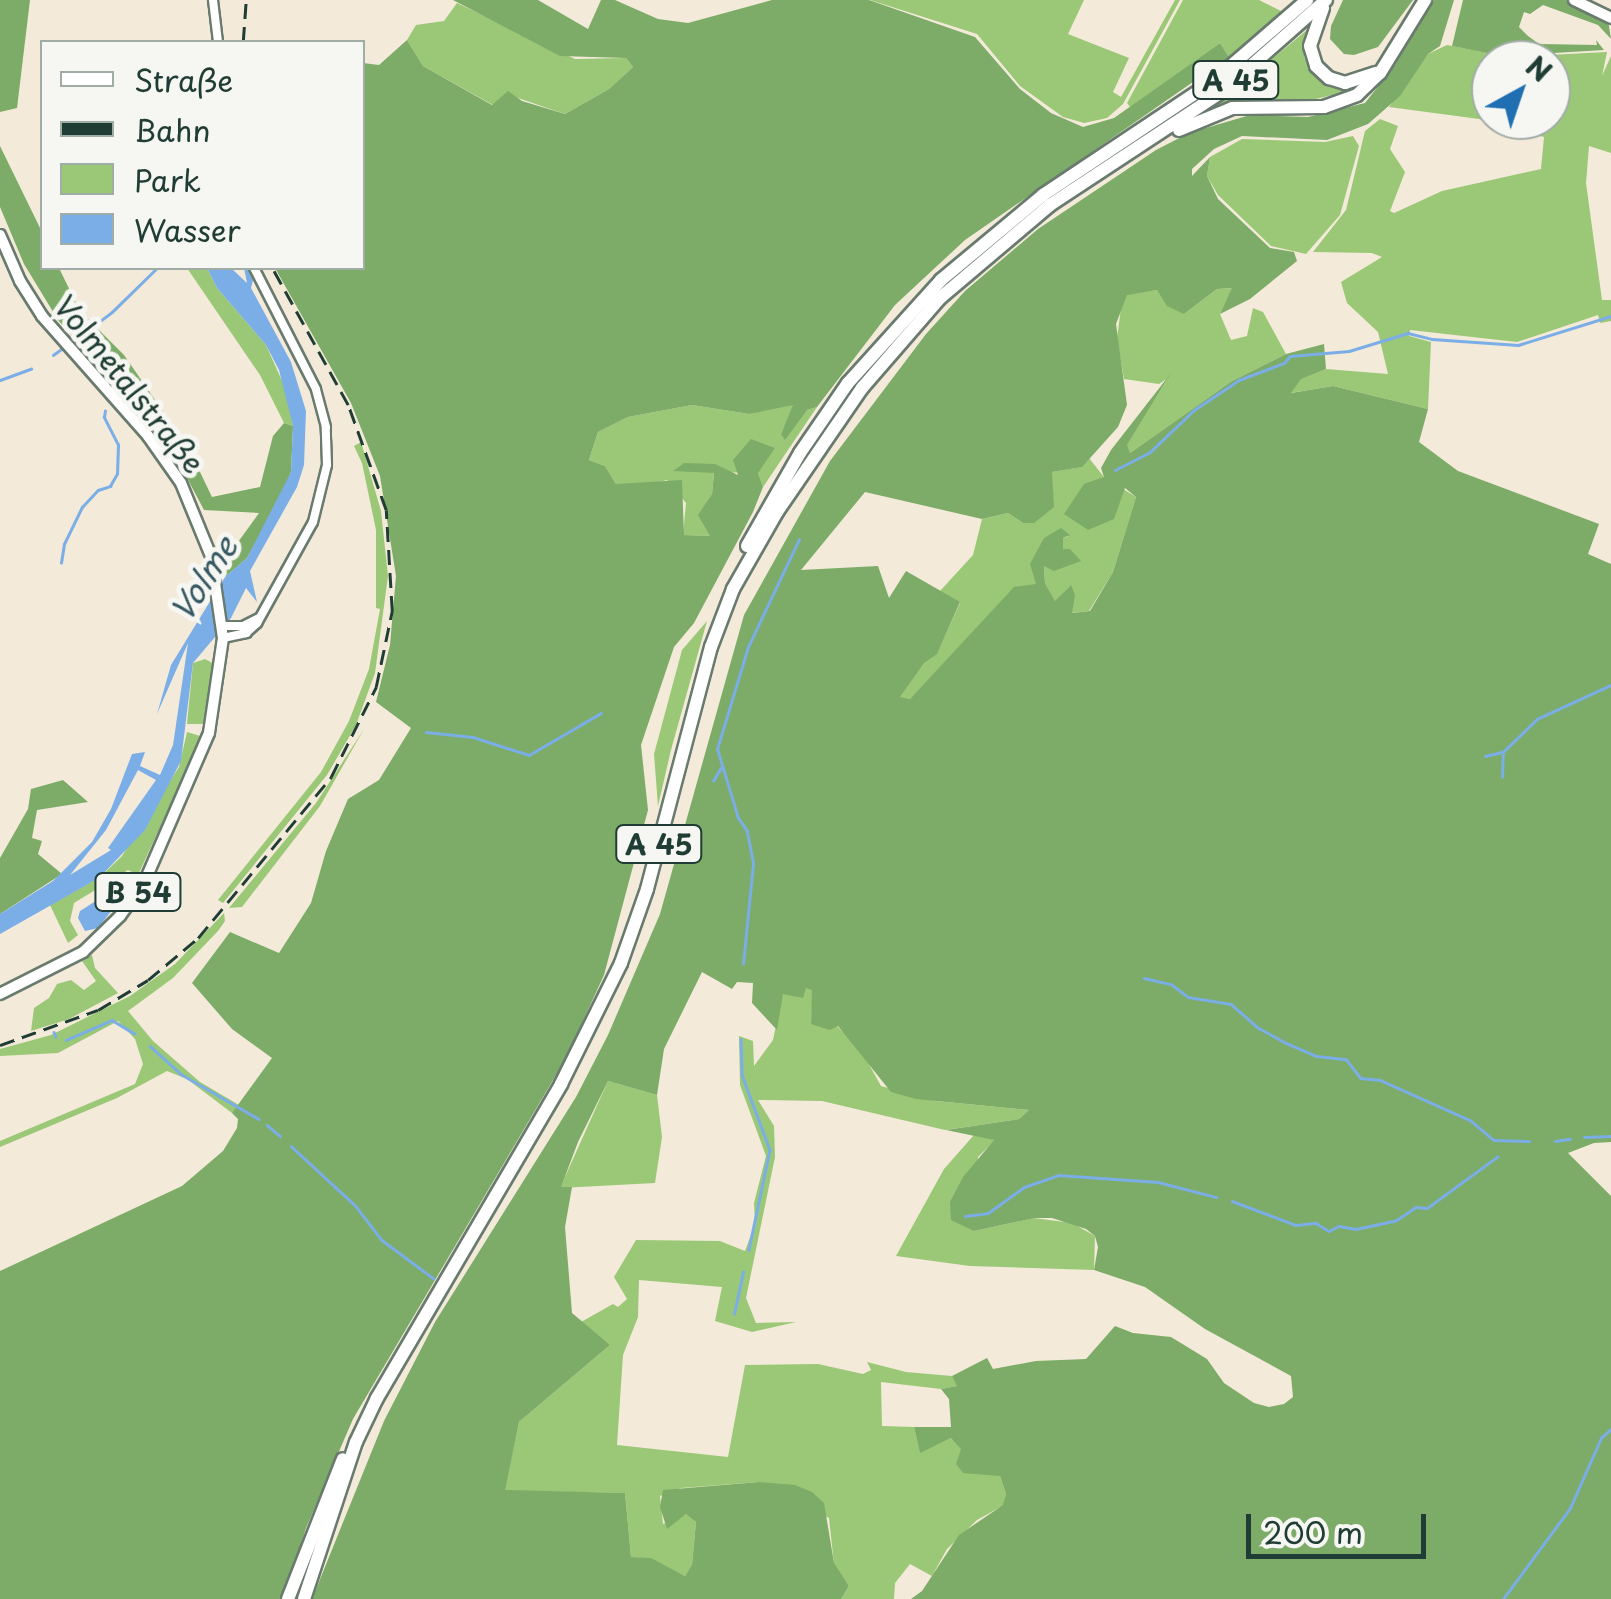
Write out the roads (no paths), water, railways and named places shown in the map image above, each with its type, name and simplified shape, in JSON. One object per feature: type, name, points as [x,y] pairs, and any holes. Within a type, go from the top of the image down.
[{"type":"highway","name":"A 45","points":[[288,1599],[306,1571],[387,1372],[587,1024],[615,965],[642,886],[706,645],[740,561],[848,384],[940,280],[1043,195],[1211,83],[1307,0]]},
{"type":"highway","name":"A 45","points":[[785,489],[862,388],[940,298],[1028,222],[1220,93],[1326,0]]},
{"type":"highway","points":[[1326,0],[1310,46],[1322,73],[1337,82],[1354,83],[1385,64]]},
{"type":"highway","points":[[1136,149],[1149,148],[1193,122],[1232,108],[1334,105],[1366,89],[1424,0]]},
{"type":"highway","name":"A 45","points":[[304,1599],[306,1571]]},
{"type":"main road","points":[[1574,0],[1611,18]]},
{"type":"main road","points":[[1589,0],[1611,9]]},
{"type":"main road","name":"Volmetalstraße","points":[[0,236],[20,281],[65,344],[148,436],[181,483],[205,535],[217,583],[223,632]]},
{"type":"main road","name":"B 54","points":[[0,994],[83,952],[131,902],[203,752],[216,703],[223,632]]},
{"type":"street","points":[[213,0],[218,40]]},
{"type":"street","points":[[223,632],[249,625],[260,616],[306,539],[328,465],[326,426],[316,389],[255,270]]},
{"type":"water","points":[[208,270],[233,270],[247,283],[244,270],[248,270],[253,280],[251,288],[291,362],[306,411],[304,465],[297,487],[250,571],[257,602],[246,588],[231,618],[193,663],[181,761],[145,830],[99,878],[0,934],[0,914],[53,881],[92,842],[111,809],[132,754],[145,752],[140,766],[160,775],[173,745],[188,643],[157,714],[171,665],[225,577],[247,558],[291,472],[293,426],[279,370],[266,345],[217,288]],"holes":[[[138,770],[156,780],[108,848],[111,850],[70,875],[106,830]]]},
{"type":"water","points":[[126,882],[130,887],[98,928],[85,931],[78,918],[80,911]]},
{"type":"waterway","points":[[71,343],[112,312],[155,270]]},
{"type":"waterway","points":[[1115,470],[1149,453],[1194,410],[1239,380],[1284,363],[1290,356],[1349,351],[1408,333],[1432,339],[1518,345],[1611,316]]},
{"type":"waterway","points":[[53,355],[64,347]]},
{"type":"waterway","points":[[0,380],[31,369]]},
{"type":"waterway","points":[[61,563],[64,544],[82,507],[98,490],[110,486],[117,474],[118,445],[104,417],[105,411]]},
{"type":"waterway","points":[[743,964],[753,863],[747,831],[738,818],[717,749],[748,647],[799,539]]},
{"type":"waterway","points":[[1485,756],[1503,752],[1537,719],[1611,685]]},
{"type":"waterway","points":[[426,732],[473,737],[529,755],[601,713]]},
{"type":"waterway","points":[[1502,777],[1503,754]]},
{"type":"waterway","points":[[713,781],[722,766]]},
{"type":"waterway","points":[[1144,978],[1171,984],[1188,997],[1231,1004],[1259,1028],[1286,1043],[1316,1056],[1346,1059],[1361,1078],[1380,1080],[1470,1120],[1494,1140],[1529,1141]]},
{"type":"waterway","points":[[66,1040],[112,1020],[134,1033]]},
{"type":"waterway","points":[[54,1032],[56,1037]]},
{"type":"waterway","points":[[741,1039],[742,1075],[770,1150],[749,1250]]},
{"type":"waterway","points":[[150,1046],[181,1074],[259,1119]]},
{"type":"waterway","points":[[267,1125],[280,1136]]},
{"type":"waterway","points":[[1584,1137],[1611,1136]]},
{"type":"waterway","points":[[1555,1141],[1570,1139]]},
{"type":"waterway","points":[[291,1146],[355,1205],[382,1240],[433,1278]]},
{"type":"waterway","points":[[1232,1201],[1296,1225],[1316,1223],[1329,1231],[1339,1226],[1356,1229],[1395,1221],[1416,1207],[1427,1208],[1497,1157]]},
{"type":"waterway","points":[[965,1216],[988,1213],[1024,1187],[1058,1175],[1158,1182],[1216,1197]]},
{"type":"waterway","points":[[734,1314],[743,1272]]},
{"type":"waterway","points":[[1503,1599],[1570,1508],[1601,1438],[1611,1429]]},
{"type":"railway","points":[[243,40],[246,0]]},
{"type":"railway","points":[[0,1045],[98,1010],[148,980],[198,938],[331,777],[376,687],[392,611],[386,510],[348,405],[273,270]]},
{"type":"water label","name":"Volme","points":[[203,578]]}]
